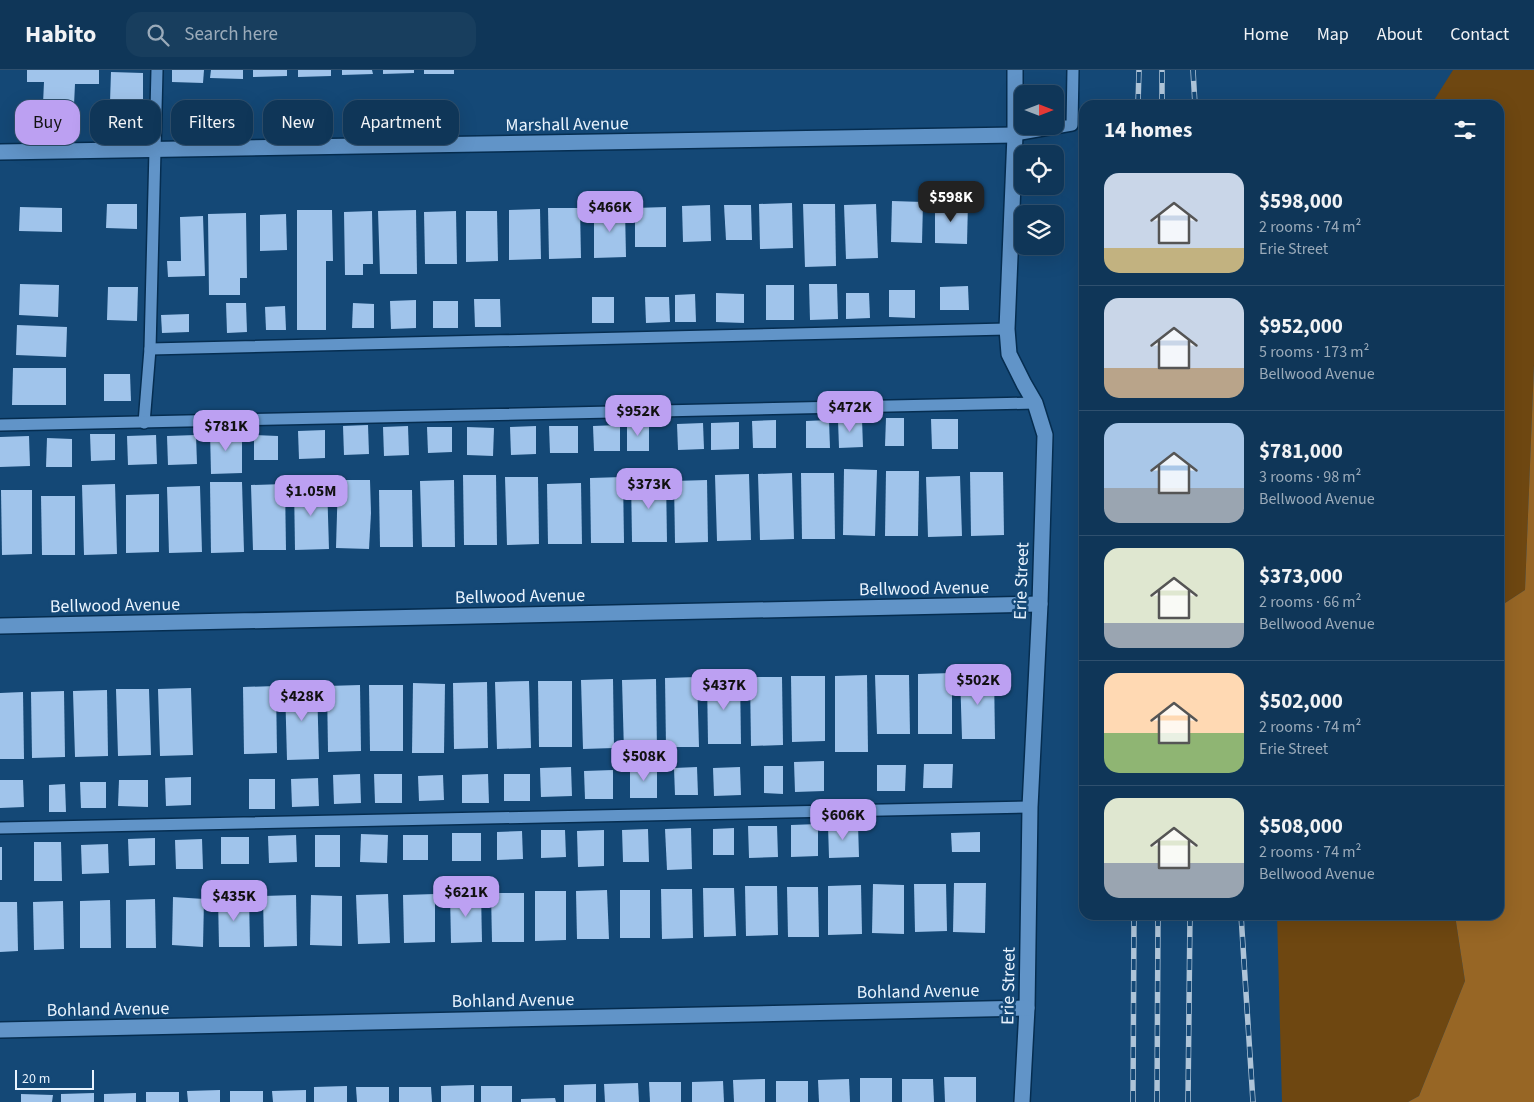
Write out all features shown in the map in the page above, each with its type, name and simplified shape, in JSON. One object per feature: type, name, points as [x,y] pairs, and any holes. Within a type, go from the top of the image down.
[{"type":"street","name":"Erie Street","points":[[1016,70],[1016,85]]},
{"type":"street","name":"Marshall Avenue","points":[[0,152],[1015,135]]},
{"type":"street","name":"Erie Street","points":[[1015,135],[1007,329],[1009,354],[1035,403],[1045,436],[1040,604],[1030,807],[1027,1008],[1022,1102]]},
{"type":"street","name":"Bellwood Avenue","points":[[0,626],[1040,604]]},
{"type":"street","name":"Bohland Avenue","points":[[0,1030],[1027,1008]]},
{"type":"lane","points":[[144,423],[150,349],[157,70]]},
{"type":"lane","points":[[1064,126],[1072,125],[1073,70]]},
{"type":"lane","points":[[150,349],[1007,329]]},
{"type":"lane","points":[[0,425],[1035,403]]},
{"type":"lane","points":[[0,828],[1030,807]]},
{"type":"shaded area","points":[[1453,70],[1534,70],[1534,365],[1525,590],[1504,604],[1504,100],[1434,100]]},
{"type":"shaded area","points":[[1534,365],[1534,1102],[1408,1102],[1419,1096],[1465,981],[1456,920],[1504,920],[1504,604],[1525,590]]},
{"type":"shaded area","points":[[1277,920],[1456,920],[1465,981],[1419,1096],[1408,1102],[1282,1102]]},
{"type":"building","points":[[27,70],[99,70],[99,84],[75,84],[74,100],[43,100],[44,82],[27,82]]},
{"type":"building","points":[[172,70],[204,70],[203,83],[172,82]]},
{"type":"building","points":[[211,70],[243,70],[243,79],[210,78]]},
{"type":"building","points":[[253,70],[287,70],[287,76],[253,77]]},
{"type":"building","points":[[298,70],[331,70],[331,76],[298,77]]},
{"type":"building","points":[[342,70],[372,70],[373,74],[342,75]]},
{"type":"building","points":[[383,70],[414,70],[414,73],[383,74]]},
{"type":"building","points":[[424,70],[454,70],[454,74],[424,74]]},
{"type":"building","points":[[111,72],[143,73],[143,100],[110,100]]},
{"type":"building","points":[[892,201],[923,202],[922,243],[891,242]]},
{"type":"building","points":[[935,202],[968,202],[967,244],[935,243]]},
{"type":"building","points":[[792,203],[793,248],[760,249],[759,204]]},
{"type":"building","points":[[107,204],[137,204],[137,229],[106,228]]},
{"type":"building","points":[[803,204],[835,204],[836,266],[805,267]]},
{"type":"building","points":[[876,204],[878,258],[846,259],[844,205]]},
{"type":"building","points":[[710,205],[711,241],[683,242],[682,206]]},
{"type":"building","points":[[724,205],[751,205],[752,240],[726,240]]},
{"type":"building","points":[[20,207],[62,208],[62,232],[19,231]]},
{"type":"building","points":[[666,207],[666,247],[635,247],[635,208]]},
{"type":"building","points":[[548,208],[580,208],[581,258],[549,259]]},
{"type":"building","points":[[540,209],[541,259],[509,260],[509,210]]},
{"type":"building","points":[[594,209],[625,209],[626,257],[594,258]]},
{"type":"building","points":[[297,210],[332,210],[333,261],[326,261],[326,330],[297,330]]},
{"type":"building","points":[[416,210],[417,274],[380,274],[378,211]]},
{"type":"building","points":[[372,211],[373,264],[363,264],[363,275],[345,275],[344,212]]},
{"type":"building","points":[[456,211],[457,264],[425,264],[424,212]]},
{"type":"building","points":[[466,211],[497,211],[498,261],[466,262]]},
{"type":"building","points":[[246,213],[247,278],[240,278],[240,295],[209,295],[208,214]]},
{"type":"building","points":[[286,214],[287,250],[260,251],[260,215]]},
{"type":"building","points":[[203,216],[205,276],[168,277],[167,261],[181,261],[180,217]]},
{"type":"building","points":[[20,284],[59,285],[58,317],[19,315]]},
{"type":"building","points":[[809,284],[837,284],[838,319],[810,320]]},
{"type":"building","points":[[766,285],[794,285],[794,320],[766,320]]},
{"type":"building","points":[[968,286],[969,310],[940,310],[940,287]]},
{"type":"building","points":[[108,287],[138,287],[137,321],[107,320]]},
{"type":"building","points":[[889,290],[915,290],[915,318],[889,317]]},
{"type":"building","points":[[716,293],[744,294],[744,323],[716,322]]},
{"type":"building","points":[[846,293],[869,293],[870,318],[846,319]]},
{"type":"building","points":[[695,294],[696,322],[675,322],[675,295]]},
{"type":"building","points":[[592,297],[614,297],[614,323],[592,323]]},
{"type":"building","points":[[645,297],[669,297],[670,322],[646,323]]},
{"type":"building","points":[[474,299],[500,299],[501,327],[475,327]]},
{"type":"building","points":[[416,300],[416,328],[391,329],[390,301]]},
{"type":"building","points":[[433,301],[458,301],[458,328],[433,328]]},
{"type":"building","points":[[226,303],[246,303],[247,332],[227,333]]},
{"type":"building","points":[[353,303],[374,304],[374,328],[352,328]]},
{"type":"building","points":[[285,306],[286,330],[266,330],[265,307]]},
{"type":"building","points":[[189,314],[189,332],[162,333],[161,315]]},
{"type":"building","points":[[17,325],[67,327],[66,357],[16,355]]},
{"type":"building","points":[[13,368],[66,368],[66,405],[12,405]]},
{"type":"building","points":[[104,374],[130,374],[131,401],[104,401]]},
{"type":"building","points":[[886,418],[904,418],[904,446],[885,446]]},
{"type":"building","points":[[862,419],[863,447],[839,448],[838,420]]},
{"type":"building","points":[[931,419],[958,419],[958,449],[932,449]]},
{"type":"building","points":[[776,420],[776,448],[753,448],[752,421]]},
{"type":"building","points":[[829,420],[830,448],[806,448],[806,421]]},
{"type":"building","points":[[739,422],[739,449],[711,450],[711,423]]},
{"type":"building","points":[[627,423],[649,423],[649,451],[627,451]]},
{"type":"building","points":[[703,423],[704,449],[678,450],[677,424]]},
{"type":"building","points":[[368,425],[369,454],[344,455],[343,426]]},
{"type":"building","points":[[620,425],[620,451],[594,451],[593,426]]},
{"type":"building","points":[[408,426],[409,455],[384,456],[383,427]]},
{"type":"building","points":[[536,426],[536,454],[511,455],[510,427]]},
{"type":"building","points":[[549,426],[578,426],[578,453],[550,453]]},
{"type":"building","points":[[427,427],[452,427],[452,452],[428,453]]},
{"type":"building","points":[[467,427],[494,428],[493,456],[467,455]]},
{"type":"building","points":[[242,430],[242,473],[211,474],[210,431]]},
{"type":"building","points":[[325,430],[325,458],[299,459],[298,431]]},
{"type":"building","points":[[90,434],[115,434],[115,460],[91,461]]},
{"type":"building","points":[[156,435],[157,464],[128,465],[127,436]]},
{"type":"building","points":[[196,435],[197,464],[168,465],[167,436]]},
{"type":"building","points":[[254,435],[278,436],[278,460],[254,460]]},
{"type":"building","points":[[29,436],[30,466],[0,467],[0,437]]},
{"type":"building","points":[[47,438],[72,439],[72,467],[46,467]]},
{"type":"building","points":[[844,469],[877,470],[875,536],[843,535]]},
{"type":"building","points":[[886,471],[919,471],[918,536],[885,536]]},
{"type":"building","points":[[970,472],[1003,472],[1004,535],[971,536]]},
{"type":"building","points":[[792,473],[794,539],[760,540],[758,474]]},
{"type":"building","points":[[801,473],[834,473],[835,539],[802,539]]},
{"type":"building","points":[[749,474],[751,540],[717,541],[715,475]]},
{"type":"building","points":[[463,475],[496,475],[497,545],[464,545]]},
{"type":"building","points":[[960,476],[962,536],[928,537],[926,477]]},
{"type":"building","points":[[505,477],[538,477],[539,544],[507,545]]},
{"type":"building","points":[[623,477],[624,543],[591,543],[590,478]]},
{"type":"building","points":[[666,477],[667,542],[632,542],[631,478]]},
{"type":"building","points":[[338,480],[370,480],[369,549],[336,548]]},
{"type":"building","points":[[454,480],[455,547],[422,547],[420,481]]},
{"type":"building","points":[[707,480],[708,542],[675,543],[674,481]]},
{"type":"building","points":[[210,482],[242,482],[244,552],[211,553]]},
{"type":"building","points":[[327,483],[329,549],[295,550],[294,484]]},
{"type":"building","points":[[581,483],[582,544],[548,544],[547,484]]},
{"type":"building","points":[[115,484],[117,554],[84,555],[82,485]]},
{"type":"building","points":[[285,484],[286,550],[253,550],[251,485]]},
{"type":"building","points":[[200,486],[202,552],[169,553],[167,487]]},
{"type":"building","points":[[1,490],[32,490],[32,554],[2,555]]},
{"type":"building","points":[[379,490],[412,490],[413,547],[380,547]]},
{"type":"building","points":[[159,494],[159,552],[126,553],[126,495]]},
{"type":"building","points":[[41,496],[75,496],[75,555],[42,555]]},
{"type":"building","points":[[952,673],[952,734],[918,734],[918,674]]},
{"type":"building","points":[[960,673],[994,673],[995,739],[962,739]]},
{"type":"building","points":[[867,675],[868,752],[835,752],[835,676]]},
{"type":"building","points":[[875,675],[909,675],[910,734],[877,734]]},
{"type":"building","points":[[791,676],[825,676],[825,741],[792,742]]},
{"type":"building","points":[[697,677],[699,747],[666,747],[665,678]]},
{"type":"building","points":[[740,677],[741,744],[708,744],[707,678]]},
{"type":"building","points":[[750,677],[782,677],[783,745],[751,746]]},
{"type":"building","points":[[613,679],[614,748],[583,749],[581,680]]},
{"type":"building","points":[[656,679],[657,751],[624,752],[622,680]]},
{"type":"building","points":[[529,681],[531,748],[497,749],[495,682]]},
{"type":"building","points":[[538,681],[572,681],[572,747],[539,747]]},
{"type":"building","points":[[487,682],[488,748],[454,749],[453,683]]},
{"type":"building","points":[[413,683],[445,684],[444,753],[412,753]]},
{"type":"building","points":[[317,685],[319,759],[287,760],[285,686]]},
{"type":"building","points":[[360,685],[361,751],[328,752],[327,686]]},
{"type":"building","points":[[369,685],[403,685],[403,751],[370,751]]},
{"type":"building","points":[[276,686],[277,753],[244,754],[243,687]]},
{"type":"building","points":[[191,688],[193,755],[160,756],[158,689]]},
{"type":"building","points":[[116,689],[149,689],[151,755],[118,756]]},
{"type":"building","points":[[107,690],[108,756],[75,757],[73,691]]},
{"type":"building","points":[[64,691],[65,757],[32,758],[31,692]]},
{"type":"building","points":[[23,692],[24,759],[0,759],[0,693]]},
{"type":"building","points":[[824,761],[824,791],[795,792],[794,762]]},
{"type":"building","points":[[924,764],[953,764],[952,788],[923,788]]},
{"type":"building","points":[[877,765],[906,765],[905,791],[877,791]]},
{"type":"building","points":[[764,766],[783,766],[783,794],[764,793]]},
{"type":"building","points":[[571,767],[572,796],[541,797],[540,768]]},
{"type":"building","points":[[630,767],[657,767],[657,798],[630,798]]},
{"type":"building","points":[[697,767],[698,795],[675,795],[674,768]]},
{"type":"building","points":[[740,767],[741,795],[714,796],[713,768]]},
{"type":"building","points":[[613,770],[613,799],[585,799],[584,771]]},
{"type":"building","points":[[360,774],[361,803],[334,804],[333,775]]},
{"type":"building","points":[[374,774],[402,774],[402,803],[375,803]]},
{"type":"building","points":[[488,774],[489,803],[462,803],[462,775]]},
{"type":"building","points":[[504,774],[530,774],[530,801],[504,801]]},
{"type":"building","points":[[443,775],[444,800],[419,801],[418,776]]},
{"type":"building","points":[[191,777],[191,805],[166,806],[165,778]]},
{"type":"building","points":[[318,778],[319,806],[292,807],[291,779]]},
{"type":"building","points":[[249,779],[275,779],[275,809],[249,809]]},
{"type":"building","points":[[0,780],[23,780],[24,807],[0,808]]},
{"type":"building","points":[[119,780],[148,780],[148,807],[118,806]]},
{"type":"building","points":[[80,782],[106,782],[106,808],[81,808]]},
{"type":"building","points":[[65,784],[66,812],[49,812],[49,785]]},
{"type":"building","points":[[818,824],[818,856],[791,857],[791,825]]},
{"type":"building","points":[[828,825],[858,825],[859,857],[829,858]]},
{"type":"building","points":[[748,826],[777,826],[778,857],[749,858]]},
{"type":"building","points":[[691,828],[692,869],[667,870],[665,829]]},
{"type":"building","points":[[734,828],[734,855],[713,855],[713,829]]},
{"type":"building","points":[[648,829],[649,862],[623,862],[622,830]]},
{"type":"building","points":[[541,830],[565,830],[566,857],[541,858]]},
{"type":"building","points":[[604,830],[604,866],[578,867],[577,831]]},
{"type":"building","points":[[522,831],[523,859],[497,860],[497,832]]},
{"type":"building","points":[[980,832],[980,852],[952,852],[951,833]]},
{"type":"building","points":[[452,833],[481,833],[481,861],[452,861]]},
{"type":"building","points":[[361,834],[388,835],[387,863],[360,862]]},
{"type":"building","points":[[296,835],[297,862],[269,863],[268,836]]},
{"type":"building","points":[[315,835],[340,835],[340,867],[315,867]]},
{"type":"building","points":[[403,835],[428,835],[428,860],[403,860]]},
{"type":"building","points":[[221,837],[249,837],[249,864],[221,864]]},
{"type":"building","points":[[155,838],[155,865],[129,866],[128,839]]},
{"type":"building","points":[[202,839],[203,869],[176,869],[175,840]]},
{"type":"building","points":[[34,842],[61,842],[62,881],[34,881]]},
{"type":"building","points":[[108,844],[109,873],[82,874],[81,845]]},
{"type":"building","points":[[0,847],[2,847],[2,880],[0,880]]},
{"type":"building","points":[[954,883],[986,883],[985,933],[953,932]]},
{"type":"building","points":[[873,884],[904,885],[904,934],[872,933]]},
{"type":"building","points":[[914,884],[946,884],[947,931],[915,932]]},
{"type":"building","points":[[861,885],[862,934],[828,935],[828,886]]},
{"type":"building","points":[[745,886],[777,886],[778,935],[746,936]]},
{"type":"building","points":[[787,887],[818,887],[819,937],[788,937]]},
{"type":"building","points":[[703,888],[734,888],[736,936],[704,937]]},
{"type":"building","points":[[661,889],[692,889],[693,938],[662,939]]},
{"type":"building","points":[[607,890],[609,939],[577,939],[576,891]]},
{"type":"building","points":[[620,890],[650,890],[650,938],[620,938]]},
{"type":"building","points":[[535,891],[566,891],[566,940],[535,941]]},
{"type":"building","points":[[450,893],[481,893],[482,942],[451,943]]},
{"type":"building","points":[[491,893],[524,893],[524,942],[492,942]]},
{"type":"building","points":[[388,894],[390,943],[358,944],[356,895]]},
{"type":"building","points":[[435,894],[435,942],[404,943],[403,895]]},
{"type":"building","points":[[296,895],[297,946],[264,947],[263,896]]},
{"type":"building","points":[[311,895],[342,896],[342,946],[310,945]]},
{"type":"building","points":[[173,897],[204,899],[203,947],[172,945]]},
{"type":"building","points":[[249,897],[250,947],[219,947],[218,898]]},
{"type":"building","points":[[155,899],[156,948],[126,948],[126,900]]},
{"type":"building","points":[[110,900],[111,948],[80,948],[80,901]]},
{"type":"building","points":[[63,901],[64,949],[34,950],[33,902]]},
{"type":"building","points":[[0,902],[17,902],[18,951],[0,952]]},
{"type":"building","points":[[944,1077],[976,1077],[976,1102],[945,1102]]},
{"type":"building","points":[[860,1078],[892,1078],[892,1102],[860,1102]]},
{"type":"building","points":[[765,1079],[765,1102],[734,1102],[733,1080]]},
{"type":"building","points":[[849,1079],[850,1102],[819,1102],[818,1080]]},
{"type":"building","points":[[902,1079],[933,1079],[934,1102],[902,1102]]},
{"type":"building","points":[[723,1081],[724,1102],[692,1102],[692,1082]]},
{"type":"building","points":[[776,1081],[808,1081],[808,1102],[776,1102]]},
{"type":"building","points":[[649,1082],[681,1082],[681,1102],[650,1102]]},
{"type":"building","points":[[638,1083],[639,1102],[605,1102],[604,1084]]},
{"type":"building","points":[[596,1084],[596,1102],[564,1102],[564,1085]]},
{"type":"building","points":[[474,1085],[474,1102],[441,1102],[441,1086]]},
{"type":"building","points":[[347,1086],[347,1102],[314,1102],[314,1087]]},
{"type":"building","points":[[481,1086],[512,1086],[512,1102],[481,1102]]},
{"type":"building","points":[[356,1087],[389,1087],[389,1102],[357,1102]]},
{"type":"building","points":[[399,1087],[431,1087],[432,1102],[399,1102]]},
{"type":"building","points":[[220,1090],[220,1102],[188,1102],[187,1091]]},
{"type":"building","points":[[306,1090],[306,1102],[273,1102],[272,1091]]},
{"type":"building","points":[[230,1091],[263,1091],[263,1102],[230,1102]]},
{"type":"building","points":[[146,1092],[179,1092],[179,1102],[146,1102]]},
{"type":"building","points":[[94,1093],[94,1102],[61,1102],[61,1094]]},
{"type":"building","points":[[136,1093],[136,1102],[104,1102],[104,1094]]},
{"type":"building","points":[[21,1094],[53,1095],[52,1102],[21,1102]]},
{"type":"building","points":[[555,1098],[556,1102],[521,1102],[521,1099]]},
{"type":"railway","points":[[1138,100],[1139,70]]},
{"type":"railway","points":[[1162,70],[1162,100]]},
{"type":"railway","points":[[1193,70],[1195,100]]},
{"type":"railway","points":[[1133,1102],[1134,920]]},
{"type":"railway","points":[[1157,1102],[1158,920]]},
{"type":"railway","points":[[1188,1102],[1190,920]]},
{"type":"railway","points":[[1241,920],[1253,1102]]}]
